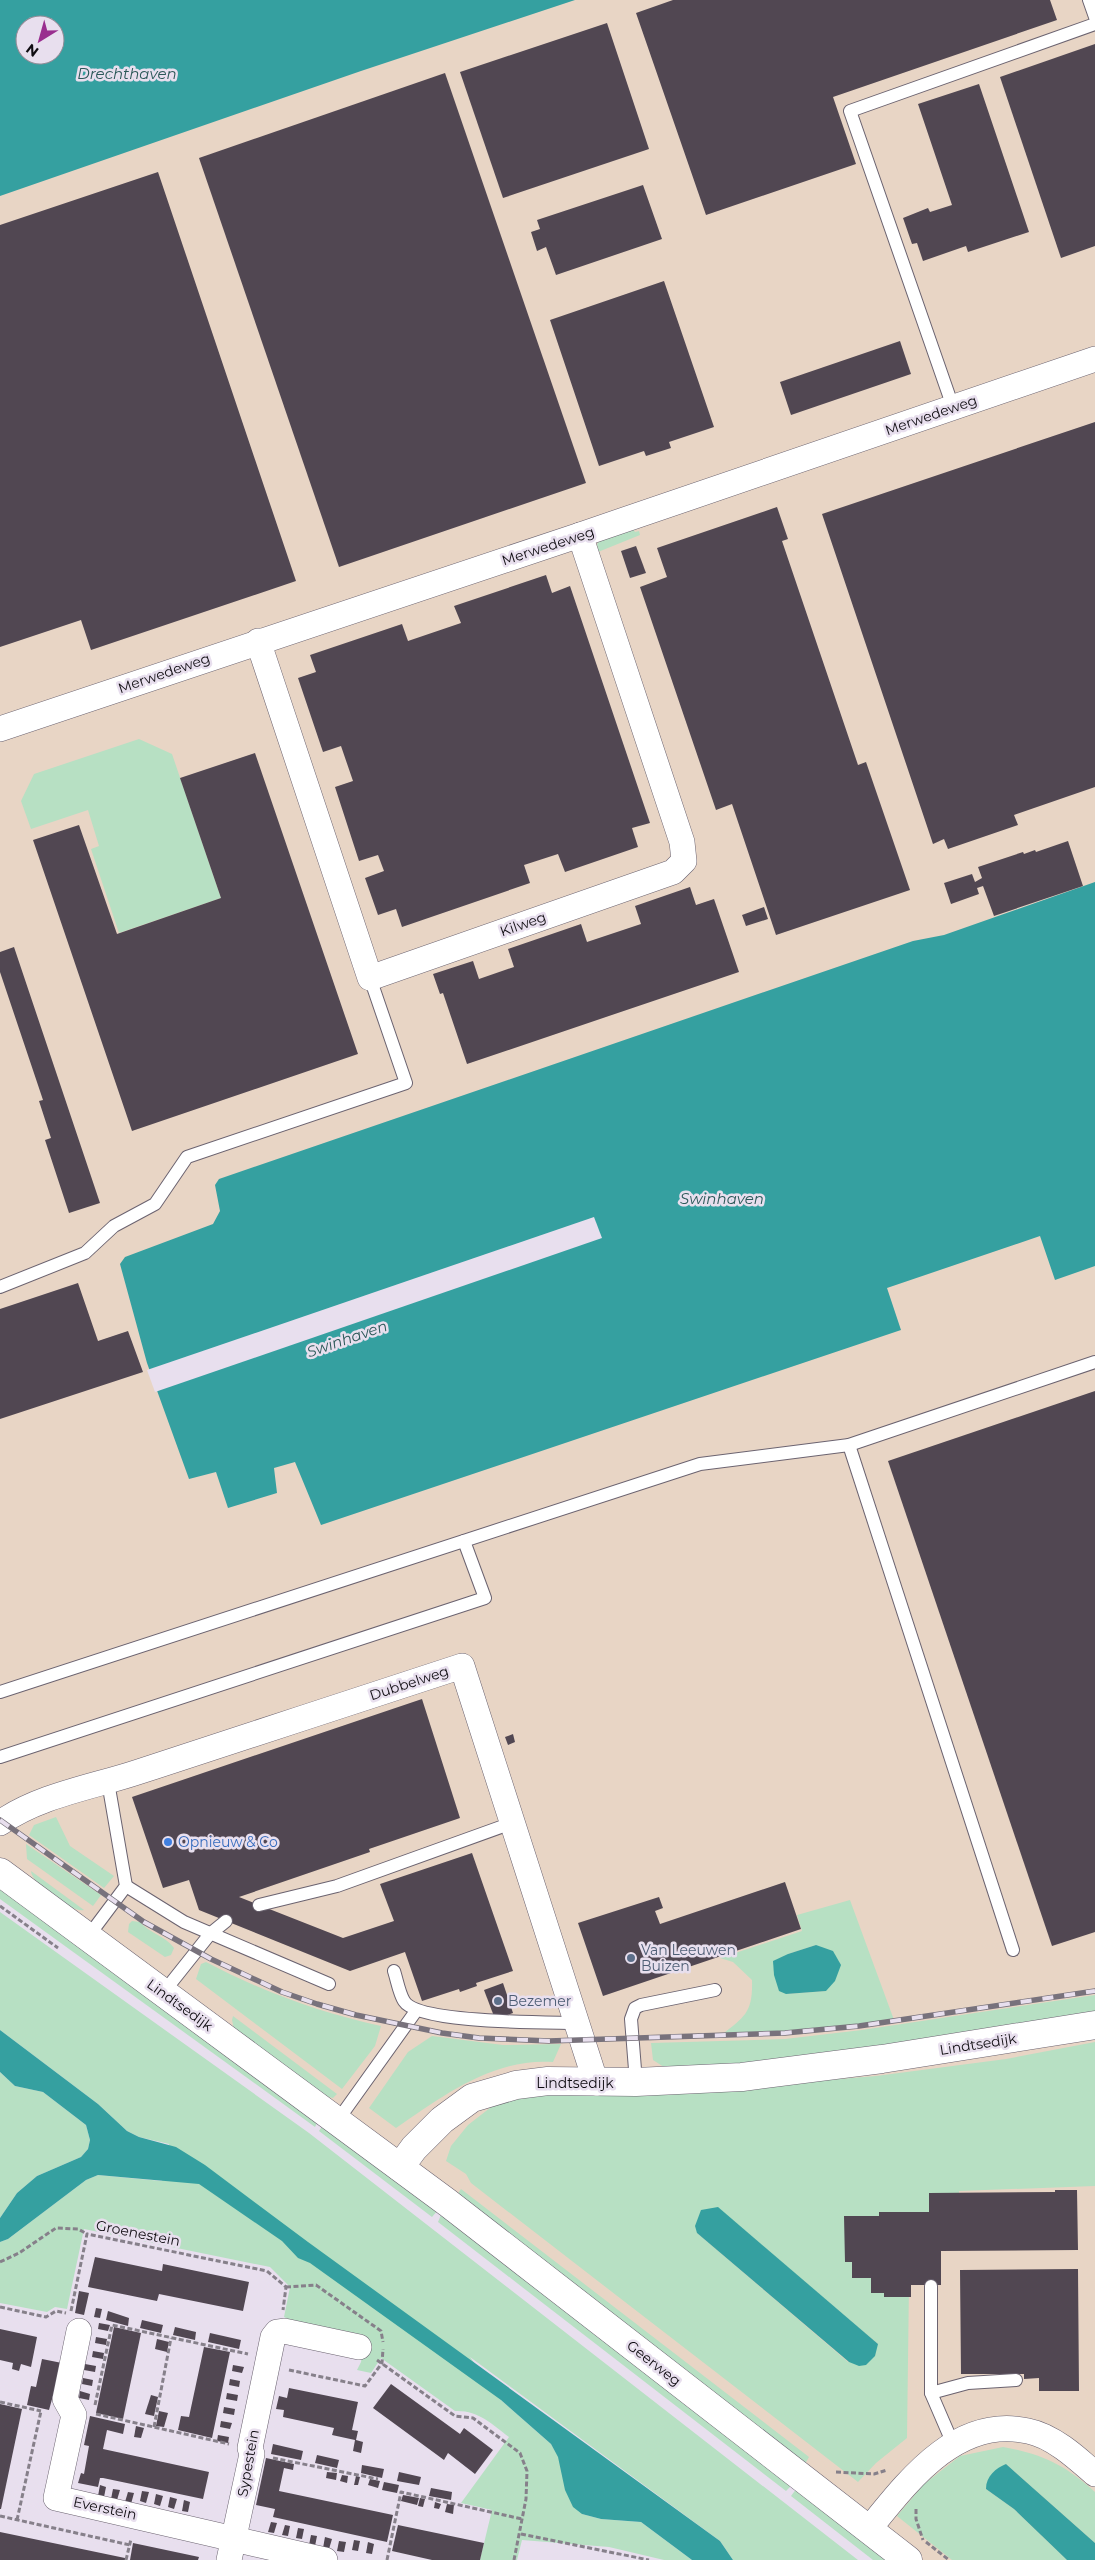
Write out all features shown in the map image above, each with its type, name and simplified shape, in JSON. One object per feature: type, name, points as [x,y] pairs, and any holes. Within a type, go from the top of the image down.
[{"type":"main road","name":"Lindtsedijk","points":[[0,1872],[400,2167],[414,2148],[442,2120],[472,2098],[516,2085],[540,2082],[596,2083],[742,2077],[864,2062],[1095,2025]]},
{"type":"main road","name":"Geerweg","points":[[400,2167],[869,2529],[921,2558]]},
{"type":"street","name":"Merwedeweg","points":[[0,729],[258,641],[580,535],[1095,359]]},
{"type":"street","name":"Kilweg","points":[[370,978],[673,872],[684,861],[682,842],[580,535]]},
{"type":"street","points":[[258,641],[370,978]]},
{"type":"street","name":"Dubbelweg","points":[[0,1823],[23,1809],[46,1800],[108,1782],[462,1666],[596,2083]]},
{"type":"street","name":"Everstein","points":[[79,2331],[65,2399],[73,2418],[56,2498],[136,2515],[231,2550]]},
{"type":"street","points":[[284,2331],[358,2346]]},
{"type":"street","name":"Sypestein","points":[[231,2550],[273,2337],[278,2332],[284,2331]]},
{"type":"street","points":[[869,2529],[923,2466],[953,2444],[972,2435],[1004,2429],[1029,2431],[1090,2461]]},
{"type":"street","points":[[231,2550],[325,2560]]},
{"type":"lane","points":[[1089,0],[1095,17]]},
{"type":"lane","points":[[953,407],[850,111],[1095,24]]},
{"type":"lane","points":[[0,1287],[85,1252],[114,1226],[155,1204],[187,1157],[406,1083],[370,978]]},
{"type":"lane","points":[[0,1692],[700,1464],[849,1445],[1095,1362]]},
{"type":"lane","points":[[849,1445],[1013,1950]]},
{"type":"lane","points":[[0,1757],[485,1598],[464,1541]]},
{"type":"lane","points":[[87,1938],[126,1886],[108,1782]]},
{"type":"lane","points":[[260,1905],[337,1886],[512,1823]]},
{"type":"lane","points":[[126,1886],[184,1922],[329,1984]]},
{"type":"lane","points":[[163,1993],[210,1934],[226,1921]]},
{"type":"lane","points":[[394,1971],[404,2001],[416,2011],[462,2019],[577,2023]]},
{"type":"lane","points":[[636,2082],[631,2019],[635,2008],[640,2005],[715,1990]]},
{"type":"lane","points":[[338,2120],[416,2011]]},
{"type":"lane","points":[[930,2286],[931,2393],[953,2444]]},
{"type":"lane","points":[[931,2393],[968,2383],[1016,2380]]},
{"type":"path","points":[[0,2262],[20,2253],[56,2228],[78,2229],[87,2234]]},
{"type":"path","name":"Groenestein","points":[[0,2307],[46,2317],[56,2311],[70,2314],[87,2234],[267,2271],[286,2287]]},
{"type":"path","points":[[284,2331],[280,2320],[286,2287],[316,2285],[382,2331],[384,2357],[366,2386],[112,2324],[93,2414],[378,2478]]},
{"type":"path","points":[[154,2427],[172,2338]]},
{"type":"path","points":[[358,2346],[455,2416],[473,2418],[520,2453],[525,2462],[527,2482],[520,2534],[514,2560]]},
{"type":"path","points":[[0,2402],[73,2418]]},
{"type":"path","points":[[17,2520],[41,2411]]},
{"type":"path","points":[[836,2472],[874,2474],[889,2470]]},
{"type":"path","points":[[386,2560],[401,2492],[522,2519]]},
{"type":"path","points":[[0,2516],[130,2545]]},
{"type":"path","points":[[520,2534],[649,2560]]},
{"type":"path","points":[[921,2558],[937,2551]]},
{"type":"shaded area","points":[[0,0],[1095,0],[1095,2560],[896,2560],[453,2217],[0,1881]]},
{"type":"shaded area","points":[[633,529],[635,532],[639,531],[640,535],[598,552],[597,544],[600,540]]},
{"type":"shaded area","points":[[139,739],[172,754],[221,898],[119,933],[91,849],[99,846],[88,810],[31,829],[21,801],[34,774]]},
{"type":"shaded area","points":[[56,1817],[70,1846],[114,1876],[104,1888],[29,1835],[34,1825]]},
{"type":"shaded area","points":[[26,1844],[101,1895],[93,1906],[27,1859]]},
{"type":"shaded area","points":[[31,1871],[84,1910],[70,1907],[53,1897],[38,1883]]},
{"type":"shaded area","points":[[0,1888],[318,2121],[315,2127],[0,1899]]},
{"type":"shaded area","points":[[850,1900],[894,2020],[802,2034],[719,2037],[745,2014],[749,2008],[752,1991],[752,1980],[733,1962],[720,1958],[802,1931],[797,1915]],"holes":[[[816,1945],[826,1991],[786,1994],[788,1954]]]},
{"type":"shaded area","points":[[0,1912],[309,2133],[858,2560],[733,2560],[720,2541],[470,2357],[501,2400],[551,2444],[558,2456],[582,2514],[601,2519],[641,2522],[692,2560],[664,2560],[609,2547],[522,2540],[517,2560],[480,2560],[492,2510],[461,2503],[509,2437],[478,2415],[455,2411],[381,2358],[371,2373],[357,2370],[361,2362],[364,2340],[303,2326],[284,2317],[290,2287],[270,2267],[84,2229],[67,2309],[55,2307],[47,2312],[0,2303],[0,2242],[8,2239],[86,2180],[98,2175],[162,2181],[169,2144],[139,2137],[127,2131],[98,2104],[0,2030]]},
{"type":"shaded area","points":[[132,1921],[140,1922],[171,1944],[174,1948],[171,1955],[165,1957],[128,1932],[129,1924]]},
{"type":"shaded area","points":[[206,1962],[269,1992],[336,2015],[381,2026],[375,2046],[342,2089],[196,1979],[201,1964]]},
{"type":"shaded area","points":[[1095,1995],[1095,2016],[766,2066],[667,2069],[653,2060],[651,2043],[785,2039],[862,2030]]},
{"type":"shaded area","points":[[233,2016],[337,2094],[333,2098],[328,2097],[234,2029]]},
{"type":"shaded area","points":[[432,2036],[503,2045],[561,2044],[553,2062],[531,2062],[509,2066],[489,2073],[450,2092],[396,2128],[369,2108],[408,2052]]},
{"type":"shaded area","points":[[1095,2042],[1095,2186],[959,2191],[959,2212],[909,2284],[907,2438],[876,2463],[858,2482],[471,2183],[466,2174],[446,2161],[451,2146],[468,2125],[495,2104],[552,2086],[779,2084],[876,2076],[1006,2059]],"holes":[[[718,2208],[878,2344],[848,2362],[697,2233]]]},
{"type":"shaded area","points":[[0,2072],[15,2086],[43,2092],[86,2125],[90,2140],[88,2149],[81,2157],[37,2176],[17,2193],[0,2218]]},
{"type":"shaded area","points":[[323,2125],[438,2210],[432,2217],[319,2131]]},
{"type":"shaded area","points":[[461,2189],[809,2457],[805,2464],[457,2195]]},
{"type":"shaded area","points":[[441,2215],[484,2245],[792,2485],[786,2491],[438,2222]]},
{"type":"shaded area","points":[[1003,2447],[1030,2453],[1052,2462],[1095,2492],[1095,2543],[1006,2464],[986,2489],[1014,2509],[1067,2560],[952,2560],[897,2516],[924,2484],[960,2456]]},
{"type":"shaded area","points":[[797,2488],[889,2560],[873,2560],[791,2496]]},
{"type":"water","name":"Drechthaven","points":[[0,0],[575,0],[361,71],[0,196]]},
{"type":"water","name":"Swinhaven","points":[[1095,882],[1095,1266],[1055,1280],[1040,1236],[887,1288],[901,1330],[321,1525],[295,1462],[274,1468],[277,1493],[228,1508],[216,1472],[189,1479],[147,1363],[120,1264],[125,1257],[213,1224],[220,1211],[215,1185],[219,1179],[913,941],[944,935]]},
{"type":"water","points":[[816,1945],[833,1951],[841,1965],[835,1981],[826,1991],[786,1994],[779,1991],[774,1975],[773,1961]]},
{"type":"water","points":[[0,2030],[98,2104],[127,2131],[139,2137],[176,2147],[205,2165],[720,2541],[733,2560],[692,2560],[641,2522],[601,2519],[582,2514],[573,2507],[565,2490],[558,2457],[551,2444],[501,2400],[310,2263],[298,2258],[282,2241],[199,2184],[98,2175],[86,2180],[8,2239],[0,2242],[0,2218],[17,2193],[37,2176],[81,2157],[88,2149],[90,2140],[86,2125],[43,2092],[15,2086],[0,2072]]},
{"type":"water","points":[[718,2207],[878,2344],[875,2356],[866,2365],[859,2366],[849,2362],[697,2233],[695,2226],[701,2210]]},
{"type":"water","points":[[1006,2464],[1095,2543],[1095,2560],[1067,2560],[1014,2509],[986,2489],[986,2484],[992,2473]]},
{"type":"pier","points":[[594,1217],[602,1238],[155,1392],[147,1370]]},
{"type":"building","points":[[673,0],[1050,0],[1057,20],[833,97],[856,164],[706,215],[636,13]]},
{"type":"building","points":[[607,23],[649,149],[503,198],[460,72]]},
{"type":"building","points":[[1095,44],[1095,246],[1061,258],[1000,77]]},
{"type":"building","points":[[445,73],[586,483],[339,567],[199,158]]},
{"type":"building","points":[[979,84],[1029,232],[968,252],[966,246],[923,261],[917,243],[912,244],[903,218],[928,208],[930,212],[952,205],[918,104]]},
{"type":"building","points":[[158,172],[296,581],[91,650],[81,620],[0,647],[0,225]]},
{"type":"building","points":[[643,185],[662,239],[556,275],[546,247],[537,251],[531,232],[540,229],[537,220]]},
{"type":"building","points":[[664,281],[714,427],[669,442],[671,448],[646,456],[644,451],[599,466],[550,320]]},
{"type":"building","points":[[900,341],[911,374],[791,415],[780,382]]},
{"type":"building","points":[[1095,422],[1095,787],[1014,815],[1018,825],[948,849],[944,839],[933,844],[822,514]]},
{"type":"building","points":[[777,507],[788,539],[782,541],[858,765],[866,762],[910,890],[776,935],[732,804],[716,810],[640,587],[667,577],[657,548]]},
{"type":"building","points":[[636,546],[646,573],[630,578],[621,551]]},
{"type":"building","points":[[546,575],[552,593],[570,586],[650,823],[632,828],[638,847],[565,872],[558,854],[524,865],[530,883],[402,927],[396,909],[378,915],[365,878],[384,871],[378,855],[359,861],[335,787],[353,781],[341,746],[323,752],[298,678],[316,672],[310,655],[402,624],[408,641],[461,623],[454,606]]},
{"type":"building","points":[[255,753],[358,1054],[132,1131],[33,840],[79,825],[117,934],[221,898],[180,778]]},
{"type":"building","points":[[1068,841],[1083,886],[994,916],[983,886],[977,888],[979,894],[951,904],[944,883],[972,874],[975,882],[982,878],[978,867],[1023,852],[1024,854],[1035,850],[1036,852]]},
{"type":"building","points":[[690,887],[696,905],[714,899],[739,972],[467,1064],[443,993],[440,994],[433,974],[473,961],[479,979],[514,967],[508,949],[581,924],[587,942],[641,924],[635,906]]},
{"type":"building","points":[[764,907],[768,919],[746,926],[742,915]]},
{"type":"building","points":[[14,947],[100,1203],[69,1213],[45,1140],[51,1138],[39,1101],[43,1100],[0,972],[0,952]]},
{"type":"building","points":[[78,1283],[98,1341],[128,1331],[143,1372],[0,1419],[0,1309]]},
{"type":"building","points":[[1095,1391],[1095,1932],[1052,1946],[888,1461]]},
{"type":"building","points":[[422,1699],[460,1818],[369,1849],[370,1852],[239,1897],[343,1938],[394,1921],[380,1884],[472,1853],[513,1971],[476,1983],[477,1986],[460,1992],[459,1989],[422,2001],[405,1952],[350,1971],[199,1910],[189,1880],[163,1888],[132,1797]]},
{"type":"building","points":[[513,1734],[515,1742],[508,1745],[505,1737]]},
{"type":"building","points":[[785,1882],[801,1929],[603,1996],[578,1923],[659,1897],[663,1908],[655,1911],[660,1924]]},
{"type":"building","points":[[503,1983],[513,2013],[495,2019],[484,1990]]},
{"type":"building","points":[[1055,2190],[1077,2190],[1078,2250],[941,2251],[941,2285],[911,2285],[911,2297],[884,2297],[884,2293],[871,2293],[871,2278],[852,2278],[852,2262],[845,2262],[844,2216],[879,2216],[879,2212],[929,2212],[929,2193],[1055,2192]]},
{"type":"building","points":[[95,2257],[162,2271],[163,2264],[249,2282],[243,2311],[159,2294],[157,2301],[88,2287]]},
{"type":"building","points":[[1078,2269],[1079,2391],[1039,2391],[1039,2378],[1024,2379],[1024,2374],[961,2374],[960,2270]]},
{"type":"building","points":[[79,2291],[89,2293],[84,2315],[75,2313]]},
{"type":"building","points":[[96,2308],[102,2309],[100,2318],[94,2317]]},
{"type":"building","points":[[108,2311],[129,2318],[128,2326],[106,2320]]},
{"type":"building","points":[[142,2320],[163,2325],[161,2333],[140,2328]]},
{"type":"building","points":[[99,2323],[110,2325],[108,2331],[98,2329]]},
{"type":"building","points":[[114,2327],[141,2333],[123,2419],[96,2413]]},
{"type":"building","points":[[175,2327],[196,2332],[195,2340],[173,2335]]},
{"type":"building","points":[[0,2329],[37,2337],[31,2367],[21,2364],[19,2371],[12,2369],[13,2363],[0,2360]]},
{"type":"building","points":[[210,2333],[241,2340],[239,2349],[208,2342]]},
{"type":"building","points":[[96,2337],[107,2339],[106,2345],[95,2343]]},
{"type":"building","points":[[157,2339],[169,2342],[167,2352],[155,2349]]},
{"type":"building","points":[[204,2347],[230,2352],[212,2438],[178,2430],[181,2416],[189,2417]]},
{"type":"building","points":[[93,2351],[104,2353],[103,2359],[92,2357]]},
{"type":"building","points":[[42,2359],[62,2363],[49,2410],[27,2405],[31,2386],[36,2387]]},
{"type":"building","points":[[85,2364],[96,2366],[95,2372],[84,2370]]},
{"type":"building","points":[[233,2365],[244,2367],[242,2373],[232,2371]]},
{"type":"building","points":[[83,2378],[93,2380],[92,2386],[82,2384]]},
{"type":"building","points":[[230,2379],[240,2381],[239,2387],[229,2385]]},
{"type":"building","points":[[391,2384],[460,2434],[464,2428],[493,2450],[475,2474],[448,2453],[444,2460],[373,2408]]},
{"type":"building","points":[[289,2388],[358,2402],[352,2430],[358,2431],[356,2440],[363,2442],[361,2453],[353,2451],[355,2440],[332,2435],[334,2428],[283,2417],[284,2410],[276,2409],[279,2396],[287,2398]]},
{"type":"building","points":[[80,2391],[90,2394],[89,2400],[79,2398]]},
{"type":"building","points":[[227,2393],[238,2395],[237,2401],[226,2399]]},
{"type":"building","points":[[151,2395],[158,2397],[154,2416],[145,2414]]},
{"type":"building","points":[[0,2404],[22,2409],[1,2509],[0,2509]]},
{"type":"building","points":[[224,2407],[235,2409],[234,2415],[223,2413]]},
{"type":"building","points":[[159,2411],[168,2413],[164,2427],[156,2426]]},
{"type":"building","points":[[90,2416],[125,2424],[123,2434],[107,2430],[103,2449],[209,2472],[203,2499],[103,2478],[100,2478],[98,2487],[78,2483],[81,2473],[84,2474],[89,2446],[84,2445]]},
{"type":"building","points":[[221,2421],[232,2423],[230,2429],[220,2427]]},
{"type":"building","points":[[136,2426],[144,2428],[141,2438],[134,2437]]},
{"type":"building","points":[[218,2435],[229,2437],[228,2443],[217,2441]]},
{"type":"building","points":[[273,2444],[303,2451],[301,2460],[271,2454]]},
{"type":"building","points":[[317,2455],[339,2460],[337,2468],[315,2463]]},
{"type":"building","points":[[266,2458],[294,2464],[293,2470],[284,2468],[279,2491],[393,2515],[387,2542],[273,2517],[275,2509],[256,2505]]},
{"type":"building","points":[[362,2465],[384,2469],[382,2478],[361,2473]]},
{"type":"building","points":[[327,2472],[337,2473],[336,2480],[326,2478]]},
{"type":"building","points":[[399,2472],[421,2477],[419,2485],[397,2481]]},
{"type":"building","points":[[342,2475],[348,2476],[347,2483],[340,2481]]},
{"type":"building","points":[[356,2476],[360,2477],[358,2485],[354,2485]]},
{"type":"building","points":[[370,2479],[380,2481],[378,2488],[368,2485]]},
{"type":"building","points":[[384,2482],[399,2485],[397,2493],[382,2490]]},
{"type":"building","points":[[100,2485],[106,2487],[104,2497],[98,2496]]},
{"type":"building","points":[[431,2488],[452,2492],[451,2500],[429,2496]]},
{"type":"building","points":[[113,2489],[120,2490],[117,2500],[111,2499]]},
{"type":"building","points":[[142,2491],[149,2492],[146,2503],[140,2501]]},
{"type":"building","points":[[128,2492],[134,2493],[131,2504],[125,2502]]},
{"type":"building","points":[[156,2494],[163,2496],[160,2506],[154,2504]]},
{"type":"building","points":[[403,2495],[419,2498],[417,2505],[401,2501]]},
{"type":"building","points":[[170,2497],[177,2499],[174,2509],[168,2507]]},
{"type":"building","points":[[420,2498],[425,2499],[423,2507],[418,2506]]},
{"type":"building","points":[[184,2500],[190,2502],[188,2512],[182,2511]]},
{"type":"building","points":[[435,2502],[441,2504],[439,2509],[434,2508]]},
{"type":"building","points":[[447,2504],[454,2505],[453,2514],[445,2512]]},
{"type":"building","points":[[271,2522],[277,2523],[274,2533],[268,2532]]},
{"type":"building","points":[[285,2525],[290,2526],[288,2536],[282,2535]]},
{"type":"building","points":[[398,2525],[484,2543],[480,2560],[432,2560],[392,2551]]},
{"type":"building","points":[[298,2528],[304,2529],[302,2539],[296,2538]]},
{"type":"building","points":[[0,2532],[125,2558],[125,2560],[0,2560]]},
{"type":"building","points":[[311,2535],[317,2536],[315,2546],[309,2545]]},
{"type":"building","points":[[325,2537],[332,2539],[329,2549],[323,2548]]},
{"type":"building","points":[[354,2540],[360,2541],[358,2551],[352,2550]]},
{"type":"building","points":[[339,2541],[346,2542],[344,2552],[337,2551]]},
{"type":"building","points":[[368,2542],[374,2544],[372,2554],[366,2553]]},
{"type":"building","points":[[133,2543],[199,2557],[198,2560],[130,2560]]},
{"type":"railway","points":[[0,1820],[144,1922],[211,1959],[282,1992],[317,2004],[356,2015],[442,2033],[479,2038],[549,2041],[785,2033],[859,2026],[1095,1991]]},
{"type":"place","name":"Opnieuw & Co","points":[[168,1842]]},
{"type":"place","name":"Van Leeuwen Buizen","points":[[631,1958]]},
{"type":"place","name":"Bezemer","points":[[498,2001]]}]
